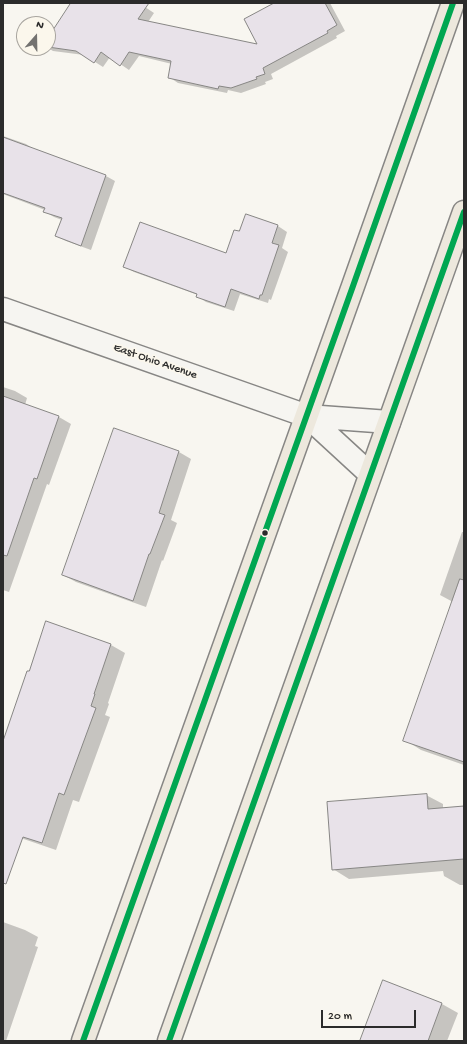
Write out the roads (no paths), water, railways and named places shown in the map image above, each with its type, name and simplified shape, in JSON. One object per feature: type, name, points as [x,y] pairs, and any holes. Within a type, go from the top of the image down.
[{"type":"main road","points":[[83,1041],[453,3]]},
{"type":"main road","points":[[169,1041],[464,212]]},
{"type":"street","name":"East Ohio Avenue","points":[[3,309],[307,416],[389,422]]},
{"type":"street","name":"East Ohio Avenue","points":[[307,416],[370,474]]}]
